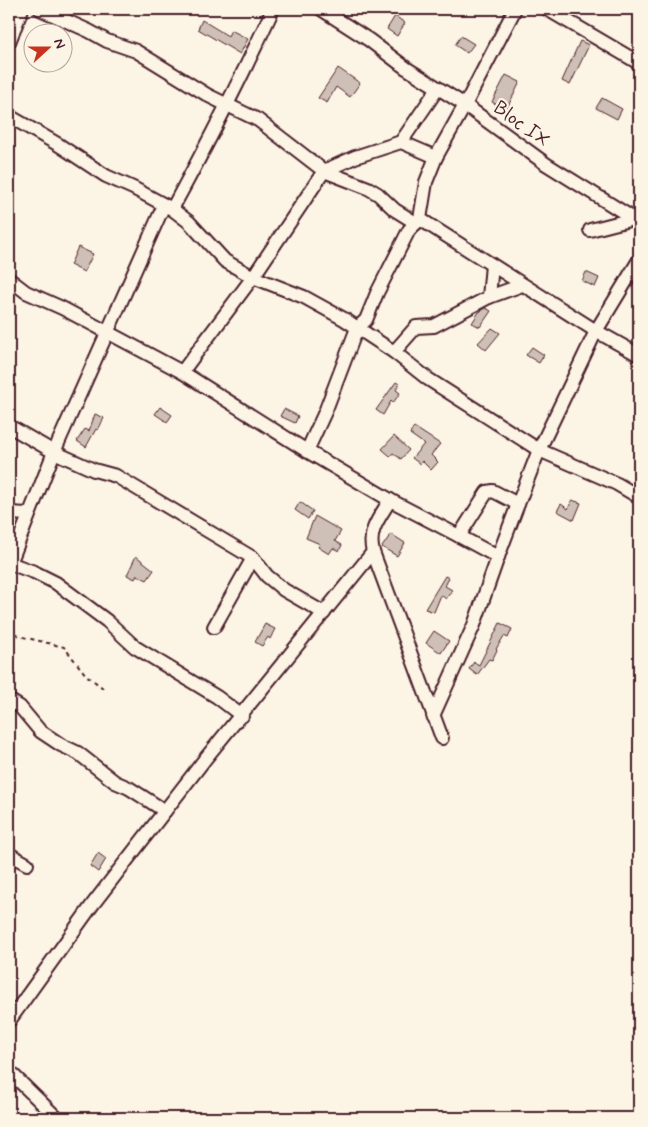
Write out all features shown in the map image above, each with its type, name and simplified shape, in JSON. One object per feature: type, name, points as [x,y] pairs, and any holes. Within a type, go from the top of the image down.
[{"type":"street","points":[[9,42],[22,9]]},
{"type":"street","points":[[40,9],[107,41],[136,51],[227,106],[258,120],[324,171],[368,188],[378,194],[395,210],[418,221],[596,331],[639,355]]},
{"type":"street","points":[[242,716],[217,698],[135,647],[106,621],[56,583],[34,572],[9,564],[54,452],[107,331],[168,207],[227,106],[273,9]]},
{"type":"street","name":"Bloc IX","points":[[321,9],[369,40],[406,68],[466,105],[546,164],[638,219]]},
{"type":"street","points":[[306,451],[325,412],[357,328],[366,320],[377,293],[402,244],[418,221],[426,182],[436,157],[466,105],[515,9]]},
{"type":"street","points":[[547,9],[639,63]]},
{"type":"street","points":[[182,372],[253,278],[324,171],[355,157],[401,142],[438,88]]},
{"type":"street","points":[[9,116],[59,145],[106,176],[168,207],[188,222],[225,261],[253,278],[304,297],[394,352],[428,379],[539,450],[617,484],[639,497]]},
{"type":"street","points":[[401,142],[436,157]]},
{"type":"street","points":[[590,230],[638,219]]},
{"type":"street","points":[[433,716],[474,625],[498,556],[539,450],[596,331],[639,260]]},
{"type":"street","points":[[490,297],[492,265]]},
{"type":"street","points":[[9,279],[26,292],[107,331],[182,372],[306,451],[390,500],[498,556]]},
{"type":"street","points":[[394,352],[416,327],[434,326],[490,297],[522,285]]},
{"type":"street","points":[[9,426],[54,452],[94,470],[116,476],[253,558],[268,576],[284,590],[324,613]]},
{"type":"street","points":[[459,536],[487,492],[493,491],[518,504]]},
{"type":"street","points":[[390,500],[372,533],[371,544],[442,738]]},
{"type":"street","points":[[9,513],[28,514]]},
{"type":"street","points":[[10,1015],[165,810],[373,552]]},
{"type":"street","points":[[214,627],[253,558]]},
{"type":"street","points":[[9,700],[20,707],[40,731],[61,745],[78,753],[115,782],[129,788],[165,810]]},
{"type":"street","points":[[9,854],[26,864]]},
{"type":"street","points":[[9,1071],[57,1118]]},
{"type":"path","points":[[9,629],[18,636],[64,647],[86,675],[103,688]]},
{"type":"building","points":[[395,16],[405,23],[397,36],[387,29]]},
{"type":"building","points":[[202,20],[228,36],[231,30],[248,39],[240,54],[198,29]]},
{"type":"building","points":[[461,36],[474,44],[467,53],[455,45]]},
{"type":"building","points":[[580,41],[589,45],[570,85],[562,81]]},
{"type":"building","points":[[338,68],[360,83],[350,97],[336,87],[327,103],[318,98]]},
{"type":"building","points":[[506,75],[520,82],[506,110],[492,102]]},
{"type":"building","points":[[602,98],[622,109],[617,119],[596,108]]},
{"type":"building","points":[[78,247],[93,254],[84,272],[70,265]]},
{"type":"building","points":[[586,272],[599,278],[595,287],[582,281]]},
{"type":"building","points":[[486,308],[491,311],[480,327],[472,323],[479,312]]},
{"type":"building","points":[[492,328],[500,333],[486,350],[478,343]]},
{"type":"building","points":[[532,347],[544,355],[539,363],[526,355]]},
{"type":"building","points":[[396,382],[399,384],[396,390],[400,393],[393,403],[391,401],[383,415],[376,410]]},
{"type":"building","points":[[160,407],[172,415],[167,422],[155,414]]},
{"type":"building","points":[[284,409],[298,416],[295,423],[280,416]]},
{"type":"building","points":[[95,414],[104,418],[86,447],[77,441],[85,429],[89,431]]},
{"type":"building","points":[[414,427],[440,444],[431,455],[438,462],[431,470],[422,461],[420,464],[412,458],[424,444],[410,434]]},
{"type":"building","points":[[394,436],[409,450],[401,459],[393,453],[390,456],[382,449]]},
{"type":"building","points":[[572,500],[581,503],[574,520],[557,511],[561,504],[568,509]]},
{"type":"building","points":[[300,502],[313,511],[308,519],[295,510]]},
{"type":"building","points":[[315,516],[341,531],[335,541],[342,545],[339,551],[333,548],[329,554],[318,547],[320,544],[306,538]]},
{"type":"building","points":[[391,534],[405,543],[397,556],[382,547]]},
{"type":"building","points":[[136,556],[154,570],[147,580],[137,575],[135,579],[127,575]]},
{"type":"building","points":[[445,576],[449,578],[445,586],[452,590],[446,599],[441,595],[434,612],[425,609]]},
{"type":"building","points":[[500,623],[512,629],[508,638],[504,636],[492,660],[489,659],[477,675],[469,669],[474,662],[479,665]]},
{"type":"building","points":[[265,624],[275,629],[270,639],[268,637],[262,646],[255,642]]},
{"type":"building","points":[[434,631],[449,641],[441,653],[426,643]]},
{"type":"building","points":[[98,853],[106,859],[98,872],[90,866]]}]
